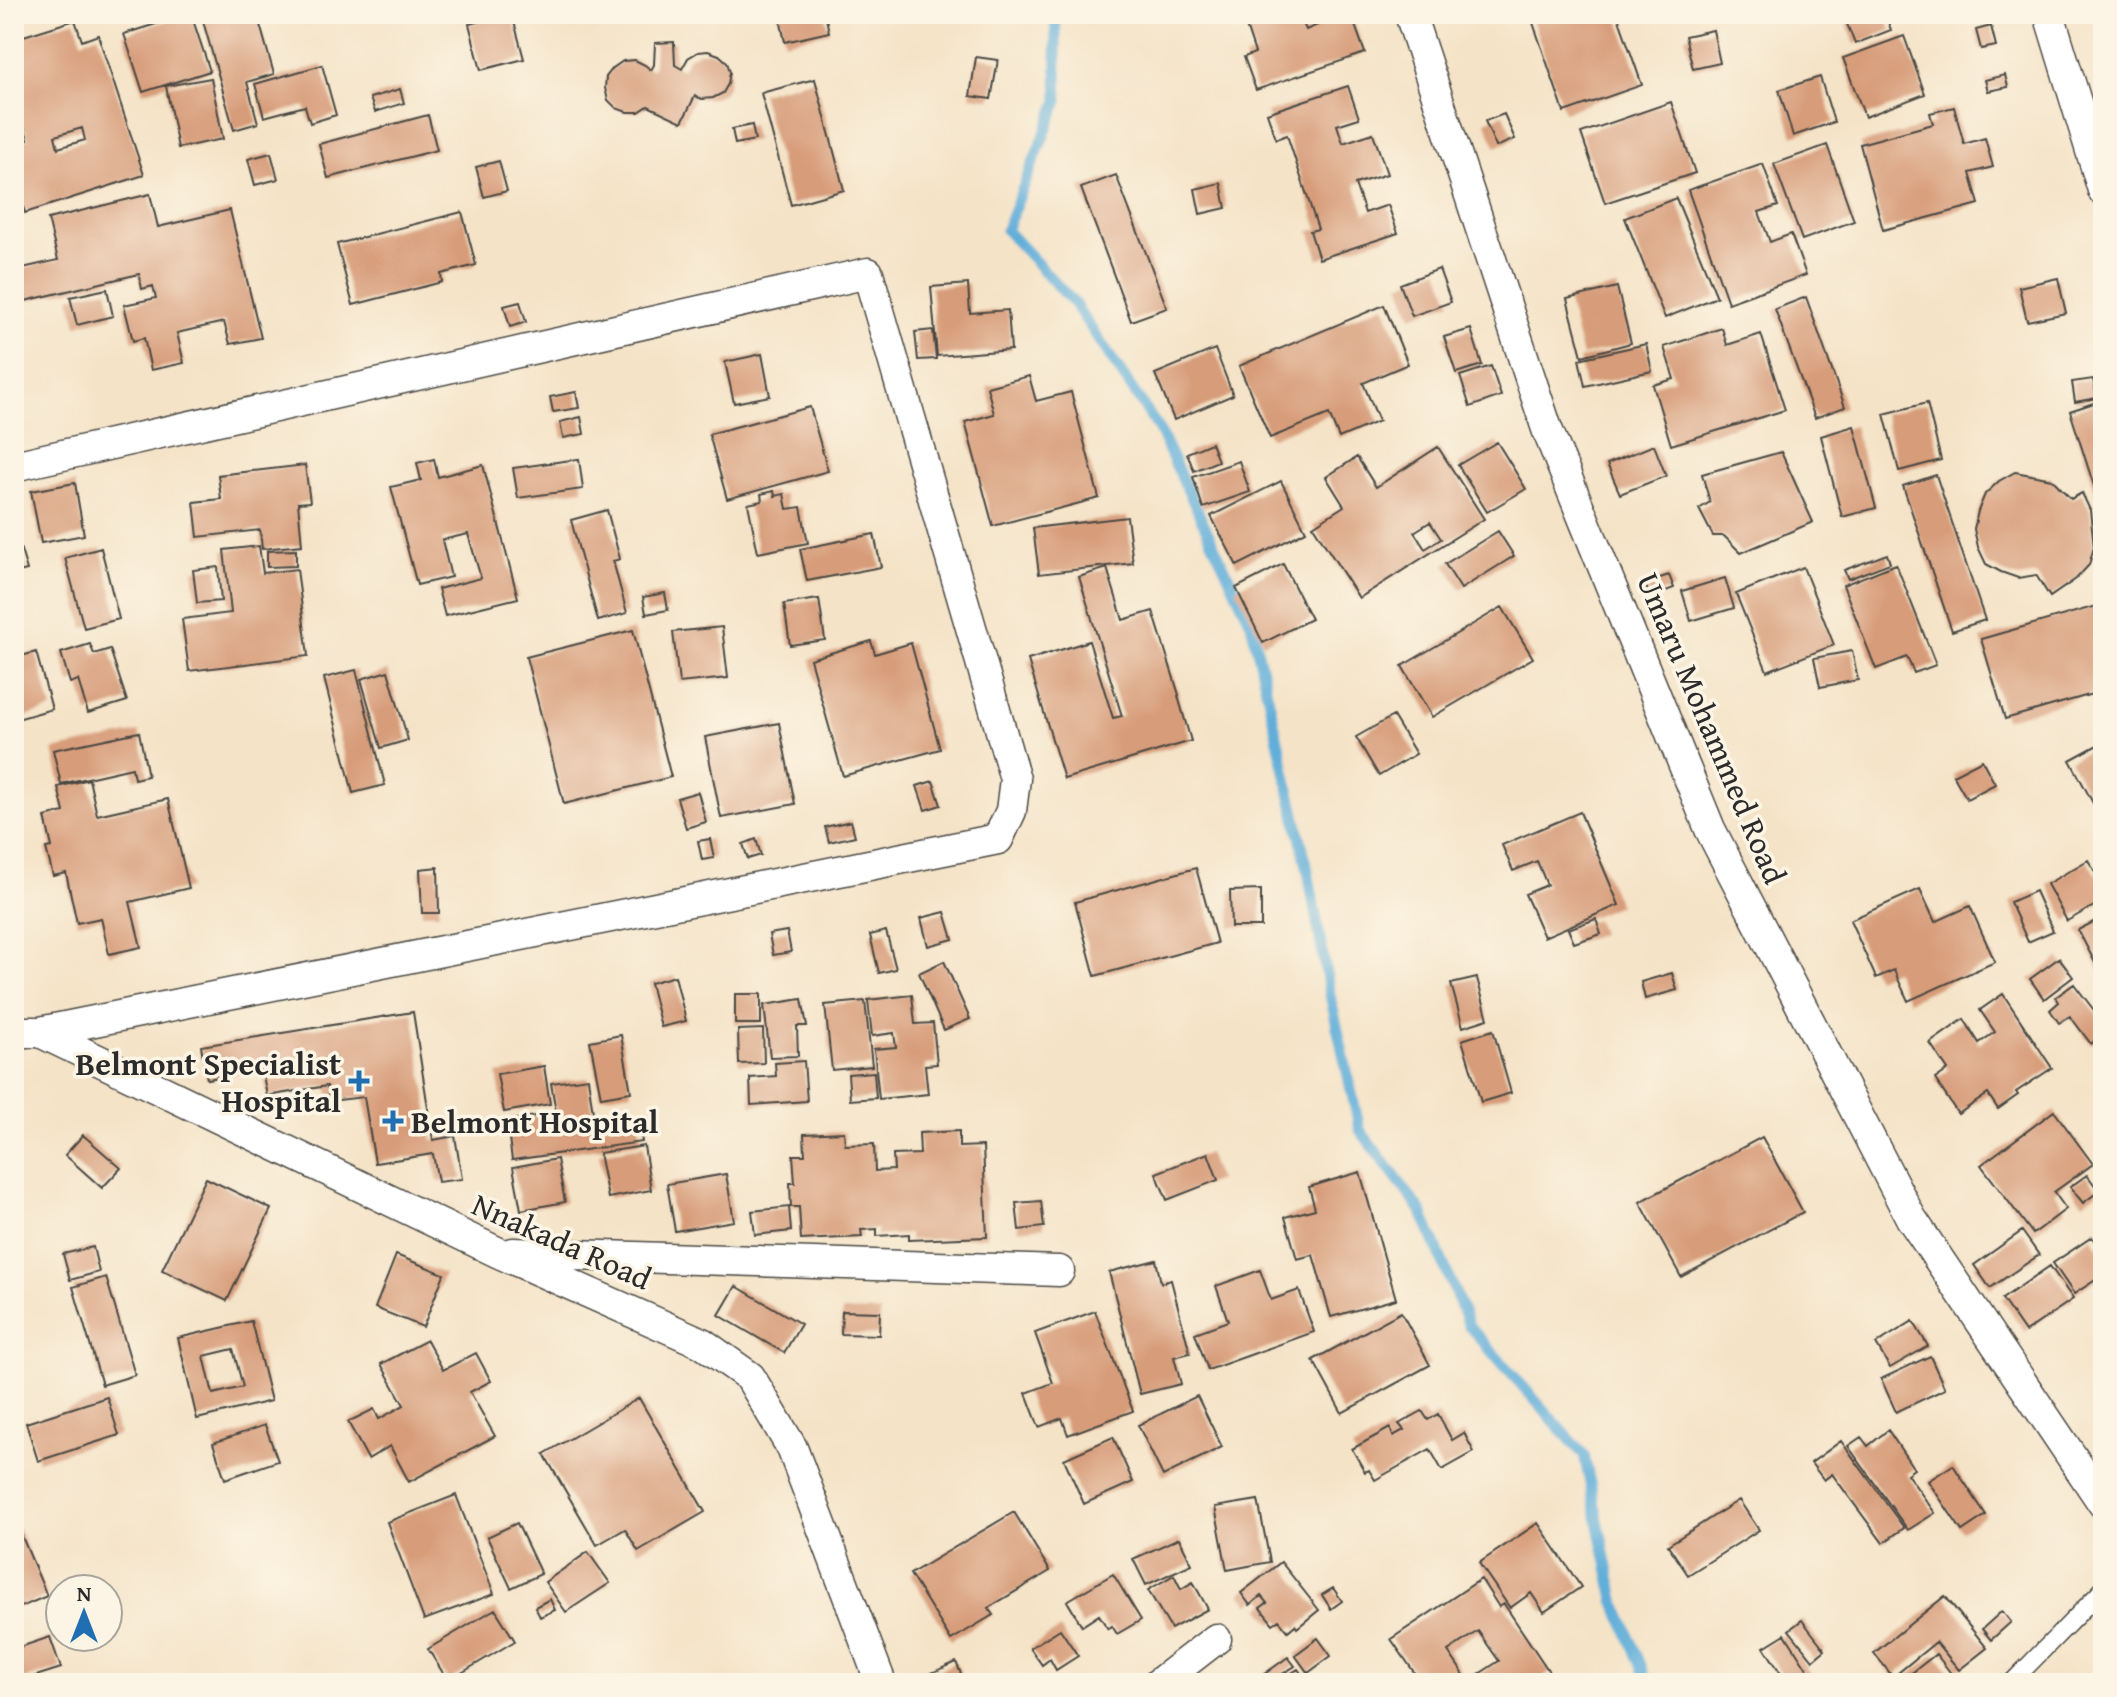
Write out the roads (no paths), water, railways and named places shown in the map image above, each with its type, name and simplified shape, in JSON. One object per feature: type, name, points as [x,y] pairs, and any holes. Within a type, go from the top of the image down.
[{"type":"street","name":"Umaru Mohammed Road","points":[[1410,14],[1547,429],[1710,829],[1911,1218],[2103,1503]]},
{"type":"street","points":[[2049,14],[2103,190]]},
{"type":"street","points":[[14,466],[868,273],[1015,779],[1011,811],[998,839],[27,1032]]},
{"type":"street","name":"Nnakada Road","points":[[27,1032],[497,1252],[702,1343],[750,1377],[792,1448],[881,1683]]},
{"type":"street","points":[[497,1252],[1059,1271]]},
{"type":"street","points":[[1159,1683],[1216,1639]]},
{"type":"lane","points":[[2011,1683],[2103,1589]]},
{"type":"waterway","points":[[1055,14],[1058,101],[1006,230],[1074,303],[1157,426],[1251,623],[1308,871],[1329,990],[1360,1130],[1422,1212],[1469,1326],[1584,1455],[1615,1600],[1648,1683]]},
{"type":"place","name":"Belmont Specialist Hospital","points":[[359,1081]]},
{"type":"place","name":"Belmont Hospital","points":[[393,1121]]}]
